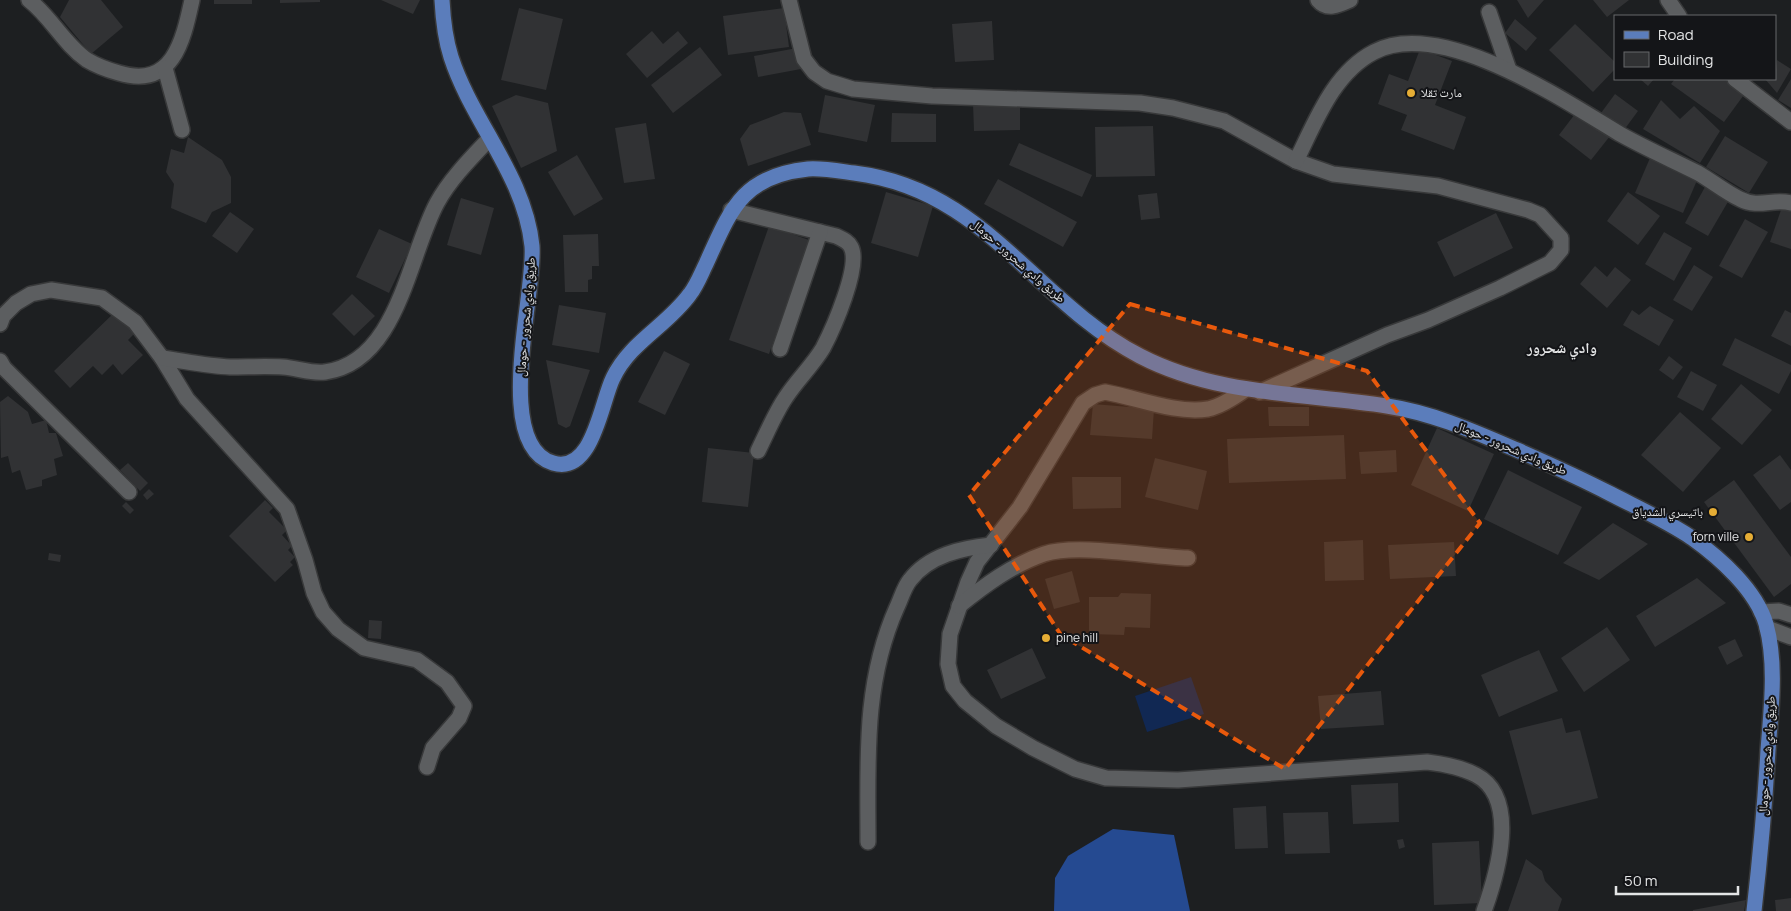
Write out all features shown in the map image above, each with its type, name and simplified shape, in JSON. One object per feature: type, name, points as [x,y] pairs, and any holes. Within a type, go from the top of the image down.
[{"type":"main road","name":"طريق وادي شحرور - حومال","points":[[442,0],[445,33],[452,61],[512,179],[532,243],[532,276],[520,360],[520,394],[527,435],[538,455],[551,463],[567,465],[578,458],[590,445],[609,385],[622,361],[691,294],[731,210],[745,194],[771,176],[814,168],[868,175],[906,186],[947,203],[985,230],[1096,329],[1139,356],[1187,377],[1253,391],[1394,406],[1456,423],[1579,477],[1690,537],[1727,569],[1744,587],[1761,612],[1767,628],[1772,702],[1763,828],[1754,911]]},
{"type":"street","points":[[29,0],[87,60],[125,75],[146,76],[165,68],[179,45],[192,0]]},
{"type":"street","points":[[789,0],[804,59],[814,72],[827,81],[852,89],[932,96],[1072,99],[1140,103],[1173,108],[1224,121],[1296,161],[1333,174],[1438,186],[1528,210],[1540,215],[1555,230],[1561,238],[1561,250],[1550,263],[1428,320],[1387,335],[1226,402],[1209,408],[1185,409],[1105,392],[1095,394],[1083,404],[1020,507],[977,562],[958,607],[950,634],[948,664],[954,686],[965,701],[996,726],[1075,769],[1106,778],[1178,780],[1427,762],[1454,766],[1478,776],[1497,794],[1502,823],[1500,856],[1484,911]]},
{"type":"street","points":[[1318,0],[1325,6],[1330,7],[1350,0]]},
{"type":"street","points":[[1668,0],[1678,15]]},
{"type":"street","points":[[1488,12],[1509,70]]},
{"type":"street","points":[[1296,161],[1334,90],[1352,66],[1375,51],[1406,44],[1435,45],[1465,52],[1509,70],[1567,101],[1622,135],[1701,175],[1741,200],[1758,205],[1784,201],[1791,203]]},
{"type":"street","points":[[165,68],[182,130]]},
{"type":"street","points":[[1736,80],[1791,122]]},
{"type":"street","points":[[162,358],[228,367],[284,367],[324,372],[353,362],[372,348],[382,336],[399,300],[420,239],[438,201],[471,158],[490,138]]},
{"type":"street","points":[[731,210],[820,232],[848,242],[852,249],[854,261],[850,280],[834,326],[822,349],[785,398],[758,451]]},
{"type":"street","points":[[780,349],[820,232]]},
{"type":"street","points":[[0,324],[3,316],[16,303],[31,294],[51,290],[102,298],[135,322],[162,358],[187,399],[288,509],[306,560],[314,593],[328,618],[338,629],[364,648],[417,660],[447,682],[464,706],[459,718],[433,748],[427,767]]},
{"type":"street","points":[[0,361],[4,368],[129,492]]},
{"type":"street","points":[[868,842],[867,752],[873,692],[889,626],[910,580],[931,561],[964,548],[991,545]]},
{"type":"street","points":[[958,607],[1010,570],[1044,554],[1068,549],[1188,558]]},
{"type":"street","points":[[1761,612],[1779,611],[1791,615]]},
{"type":"street","points":[[1767,628],[1791,637]]},
{"type":"highlighted area","points":[[1130,304],[1367,371],[1480,523],[1285,769],[1061,635],[969,495]]},
{"type":"shaded area","points":[[1191,677],[1204,714],[1147,732],[1135,696]]},
{"type":"shaded area","points":[[1113,829],[1174,835],[1190,911],[1054,911],[1055,878],[1068,856]]},
{"type":"building","points":[[69,0],[101,0],[123,27],[91,54],[60,17]]},
{"type":"building","points":[[214,0],[252,0],[252,4],[214,4]]},
{"type":"building","points":[[280,0],[320,0],[320,2],[280,3]]},
{"type":"building","points":[[381,0],[420,0],[413,14]]},
{"type":"building","points":[[1517,0],[1544,0],[1528,18]]},
{"type":"building","points":[[1593,0],[1629,0],[1607,17]]},
{"type":"building","points":[[519,8],[563,19],[546,90],[501,80]]},
{"type":"building","points":[[784,8],[789,47],[728,55],[723,16]]},
{"type":"building","points":[[1515,19],[1537,38],[1526,51],[1505,33]]},
{"type":"building","points":[[992,21],[994,60],[955,62],[952,24]]},
{"type":"building","points":[[1575,24],[1614,61],[1614,70],[1593,92],[1549,50]]},
{"type":"building","points":[[652,31],[663,44],[678,31],[688,43],[647,78],[626,54]]},
{"type":"building","points":[[700,47],[722,75],[673,113],[651,85]]},
{"type":"building","points":[[797,48],[801,69],[758,77],[754,56]]},
{"type":"building","name":"مارت تقلا","points":[[1420,49],[1452,61],[1435,105],[1466,117],[1454,150],[1401,130],[1407,115],[1378,104],[1389,74],[1408,81]]},
{"type":"building","points":[[1777,60],[1791,69],[1777,93],[1766,80],[1776,80]]},
{"type":"building","points":[[1791,79],[1791,108],[1778,100]]},
{"type":"building","points":[[1641,80],[1653,80],[1648,86]]},
{"type":"building","points":[[1674,80],[1729,80],[1746,92],[1724,122],[1671,84]]},
{"type":"building","points":[[1615,94],[1638,111],[1624,130],[1601,113]]},
{"type":"building","points":[[516,95],[548,103],[557,151],[521,168],[492,106]]},
{"type":"building","points":[[825,95],[875,105],[867,142],[818,132]]},
{"type":"building","points":[[1661,100],[1680,119],[1694,106],[1720,131],[1700,163],[1643,129]]},
{"type":"building","points":[[973,103],[1020,103],[1020,130],[974,131]]},
{"type":"building","points":[[1578,110],[1610,136],[1591,160],[1559,135]]},
{"type":"building","points":[[784,112],[801,113],[811,145],[748,166],[740,139],[750,125]]},
{"type":"building","points":[[892,113],[936,114],[936,142],[891,142]]},
{"type":"building","points":[[646,123],[655,179],[624,183],[615,128]]},
{"type":"building","points":[[1153,126],[1155,176],[1096,177],[1095,127]]},
{"type":"building","points":[[1725,136],[1768,162],[1749,193],[1706,167]]},
{"type":"building","points":[[188,137],[222,160],[231,177],[231,203],[212,212],[206,223],[171,208],[174,184],[166,172],[171,149],[184,153]]},
{"type":"building","points":[[1019,143],[1092,175],[1082,197],[1009,165]]},
{"type":"building","points":[[577,155],[603,199],[574,216],[548,172]]},
{"type":"building","points":[[1650,158],[1698,178],[1683,213],[1635,193]]},
{"type":"building","points":[[998,179],[1077,222],[1063,247],[984,204]]},
{"type":"building","points":[[1705,187],[1729,200],[1708,236],[1685,223]]},
{"type":"building","points":[[886,192],[933,206],[918,257],[871,243]]},
{"type":"building","points":[[1628,192],[1660,216],[1638,245],[1607,221]]},
{"type":"building","points":[[1157,193],[1160,218],[1141,220],[1138,195]]},
{"type":"building","points":[[461,198],[494,208],[481,255],[447,245]]},
{"type":"building","points":[[1782,207],[1791,210],[1791,249],[1770,242]]},
{"type":"building","points":[[230,212],[254,229],[237,253],[212,236]]},
{"type":"building","points":[[1496,213],[1513,248],[1454,277],[1437,242]]},
{"type":"building","points":[[1745,219],[1768,232],[1742,278],[1719,266]]},
{"type":"building","points":[[769,226],[809,240],[769,354],[729,340]]},
{"type":"building","points":[[379,229],[412,244],[389,293],[356,277]]},
{"type":"building","points":[[1664,232],[1692,248],[1674,281],[1645,264]]},
{"type":"building","points":[[598,234],[599,266],[592,266],[592,279],[588,280],[588,292],[565,292],[563,235]]},
{"type":"building","points":[[1694,265],[1713,277],[1692,311],[1673,300]]},
{"type":"building","points":[[1595,266],[1607,277],[1615,267],[1631,280],[1607,308],[1580,284]]},
{"type":"building","points":[[352,294],[375,316],[354,336],[332,314]]},
{"type":"building","points":[[559,305],[606,313],[599,353],[552,345]]},
{"type":"building","points":[[1650,306],[1674,320],[1659,346],[1623,325],[1632,310],[1639,315]]},
{"type":"building","points":[[1785,310],[1791,313],[1791,346],[1771,336]]},
{"type":"building","points":[[116,311],[136,332],[128,340],[143,355],[122,375],[113,364],[102,375],[93,366],[70,388],[54,371]]},
{"type":"building","points":[[1735,338],[1791,365],[1791,371],[1779,394],[1722,365]]},
{"type":"building","points":[[664,351],[690,364],[665,415],[638,402]]},
{"type":"building","points":[[1669,356],[1683,367],[1673,380],[1659,370]]},
{"type":"building","points":[[546,360],[590,370],[570,426],[566,428],[558,424]]},
{"type":"building","points":[[1691,371],[1717,385],[1703,411],[1677,397]]},
{"type":"building","points":[[1741,384],[1772,410],[1742,445],[1711,419]]},
{"type":"building","points":[[8,396],[28,412],[32,424],[46,420],[49,433],[56,433],[63,456],[54,459],[57,475],[42,480],[42,486],[26,490],[20,470],[12,473],[8,456],[1,458],[0,402]]},
{"type":"building","points":[[1093,404],[1154,409],[1152,439],[1090,435]]},
{"type":"building","points":[[1268,407],[1309,407],[1309,426],[1269,426]]},
{"type":"building","points":[[1680,412],[1721,448],[1683,492],[1641,455]]},
{"type":"building","points":[[1437,428],[1494,454],[1468,511],[1411,485]]},
{"type":"building","points":[[1344,435],[1346,479],[1229,483],[1227,439]]},
{"type":"building","points":[[708,448],[754,453],[748,507],[702,502]]},
{"type":"building","points":[[1396,450],[1397,472],[1361,474],[1359,452]]},
{"type":"building","points":[[1780,455],[1791,470],[1791,502],[1780,510],[1753,475]]},
{"type":"building","points":[[1155,458],[1207,471],[1198,510],[1145,497]]},
{"type":"building","points":[[128,463],[148,483],[140,491],[120,470]]},
{"type":"building","points":[[1508,470],[1582,507],[1558,555],[1484,519]]},
{"type":"building","points":[[1072,477],[1121,477],[1121,508],[1073,509]]},
{"type":"building","points":[[1734,480],[1791,557],[1791,584],[1774,597],[1704,502]]},
{"type":"building","points":[[149,489],[154,494],[147,500],[143,495]]},
{"type":"building","points":[[265,500],[273,508],[269,512],[287,530],[282,535],[292,546],[288,550],[295,557],[290,562],[293,565],[275,582],[229,536]]},
{"type":"building","points":[[126,502],[134,510],[130,514],[122,506]]},
{"type":"building","points":[[1613,523],[1648,544],[1599,580],[1563,563]]},
{"type":"building","points":[[1363,540],[1364,580],[1325,581],[1324,542]]},
{"type":"building","points":[[1454,542],[1456,576],[1390,579],[1388,545]]},
{"type":"building","points":[[49,553],[61,555],[60,562],[48,560]]},
{"type":"building","points":[[1072,571],[1080,602],[1054,609],[1045,579]]},
{"type":"building","points":[[1697,578],[1726,603],[1655,647],[1636,616]]},
{"type":"building","points":[[1121,593],[1151,594],[1150,628],[1125,627],[1124,635],[1089,634],[1089,597],[1118,597]]},
{"type":"building","points":[[369,620],[382,621],[381,639],[368,638]]},
{"type":"building","points":[[1607,627],[1630,660],[1584,692],[1561,658]]},
{"type":"building","points":[[1735,639],[1743,656],[1727,665],[1718,647]]},
{"type":"building","points":[[1032,648],[1046,678],[1001,699],[987,670]]},
{"type":"building","points":[[1539,650],[1558,691],[1499,717],[1481,675]]},
{"type":"building","points":[[1381,691],[1384,725],[1321,729],[1318,696]]},
{"type":"building","points":[[1562,718],[1566,733],[1580,730],[1598,798],[1532,815],[1509,731]]},
{"type":"building","points":[[1398,783],[1399,822],[1353,824],[1351,785]]},
{"type":"building","points":[[1266,806],[1268,848],[1235,849],[1233,808]]},
{"type":"building","points":[[1328,812],[1330,853],[1285,854],[1283,813]]},
{"type":"building","points":[[1403,839],[1405,847],[1399,849],[1397,840]]},
{"type":"building","points":[[1479,841],[1482,903],[1434,905],[1432,843]]},
{"type":"building","points":[[1526,859],[1542,871],[1545,881],[1562,899],[1558,911],[1508,911]]},
{"type":"building","points":[[1791,898],[1791,911],[1776,911],[1775,900]]},
{"type":"building","points":[[1746,900],[1744,911],[1693,911],[1693,910]]},
{"type":"place","name":"مارت تقلا","points":[[1411,93]]},
{"type":"place","name":"باتيسري الشدياق","points":[[1713,512]]},
{"type":"place","name":"forn ville","points":[[1749,537]]},
{"type":"place","name":"pine hill","points":[[1046,638]]},
{"type":"district","name":"وادي شحرور","points":[[1562,348]]}]
